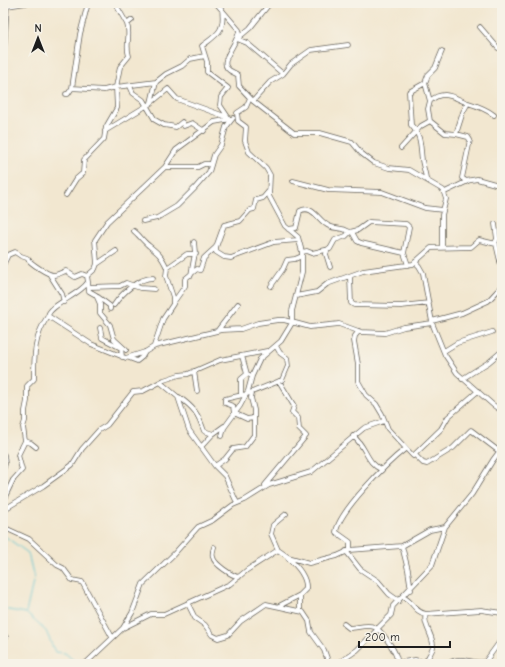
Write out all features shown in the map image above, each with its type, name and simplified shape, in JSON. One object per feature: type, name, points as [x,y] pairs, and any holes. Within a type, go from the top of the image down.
[{"type":"street","points":[[3,67],[7,4],[26,3]]},
{"type":"street","points":[[66,94],[68,94],[72,88],[80,34],[88,3]]},
{"type":"street","points":[[66,195],[76,178],[83,173],[84,160],[104,139],[106,127],[117,108],[116,87],[120,67],[129,56],[127,49],[129,34],[127,24],[115,3]]},
{"type":"street","points":[[216,3],[239,30],[237,39],[225,58],[225,63],[228,69],[238,75],[239,86],[252,100],[294,133],[320,133],[349,142],[374,163],[389,168],[409,170],[426,178],[445,192],[446,199],[443,210],[442,246]]},
{"type":"street","points":[[237,39],[250,28],[270,3]]},
{"type":"street","points":[[222,9],[223,25],[218,34],[202,46],[207,72],[228,88],[221,97],[220,105],[228,117]]},
{"type":"street","points":[[127,24],[132,20]]},
{"type":"street","points":[[480,27],[498,48],[502,48]]},
{"type":"street","points":[[237,39],[247,43],[283,74]]},
{"type":"street","points":[[154,346],[163,319],[185,286],[185,279],[197,269],[200,270],[204,258],[216,247],[224,225],[243,218],[250,210],[254,210],[256,200],[265,197],[268,191],[270,175],[266,168],[249,152],[245,141],[246,127],[238,121],[237,113],[246,107],[270,82],[283,74],[291,64],[311,50],[348,45]]},
{"type":"street","points":[[426,178],[422,162],[421,142],[417,131],[411,126],[408,98],[410,92],[425,83],[428,76],[435,68],[442,51]]},
{"type":"street","points":[[72,88],[104,90],[156,82],[166,74],[182,66],[190,59],[205,56]]},
{"type":"street","points":[[148,104],[156,82]]},
{"type":"street","points":[[425,83],[430,101],[428,109],[430,121],[445,133],[468,137],[470,140],[462,176],[468,181]]},
{"type":"street","points":[[130,86],[133,93],[148,104],[155,120],[164,125],[176,127],[182,122],[184,126],[192,123],[204,131]]},
{"type":"street","points":[[105,132],[168,89],[176,99],[233,118]]},
{"type":"street","points":[[430,101],[439,95],[450,95],[468,103],[479,105],[494,115]]},
{"type":"street","points":[[456,134],[463,112],[468,103]]},
{"type":"street","points":[[3,501],[13,480],[22,470],[18,455],[25,442],[22,427],[25,421],[26,386],[34,379],[34,349],[40,328],[48,316],[50,309],[64,302],[81,290],[87,278],[96,269],[98,263],[95,240],[106,222],[165,167],[176,150],[204,131],[214,122],[233,118]]},
{"type":"street","points":[[143,221],[157,218],[177,206],[209,172],[214,155],[221,145],[226,127],[233,118]]},
{"type":"street","points":[[401,148],[424,124],[430,121]]},
{"type":"street","points":[[165,167],[198,167],[204,164],[211,164]]},
{"type":"street","points":[[445,192],[468,181],[477,179],[502,186]]},
{"type":"street","points":[[293,181],[328,190],[382,192],[425,208],[443,210]]},
{"type":"street","points":[[201,447],[213,434],[226,424],[247,394],[252,376],[260,359],[276,346],[292,323],[292,311],[301,280],[302,254],[297,235],[288,229],[269,196],[268,191]]},
{"type":"street","points":[[288,229],[296,228],[300,211],[304,209],[311,210],[322,222],[329,226],[343,228],[351,232],[357,241],[361,243],[404,253]]},
{"type":"street","points":[[271,286],[288,260],[295,259],[306,251],[312,253],[332,248],[335,240],[346,236],[369,222],[406,224],[409,227],[404,253],[408,265]]},
{"type":"street","points":[[496,224],[496,243],[502,270]]},
{"type":"street","points":[[134,231],[162,256],[167,268],[166,276],[173,304]]},
{"type":"street","points":[[216,247],[219,255],[231,258],[264,244],[298,240]]},
{"type":"street","points":[[296,296],[317,292],[327,284],[350,277],[363,271],[408,265],[415,262],[427,250],[442,246],[471,247],[481,240],[502,244]]},
{"type":"street","points":[[191,275],[195,254],[194,242]]},
{"type":"street","points":[[328,249],[326,254],[330,267]]},
{"type":"street","points":[[98,263],[116,251]]},
{"type":"street","points":[[3,265],[8,255],[15,252],[27,258],[30,263],[49,274],[56,275],[66,271],[75,277],[82,274],[87,278],[89,291],[110,306],[110,309]]},
{"type":"street","points":[[167,268],[187,254],[195,254]]},
{"type":"street","points":[[415,262],[422,270],[432,322],[451,366],[462,379],[478,391],[492,405],[502,411]]},
{"type":"street","points":[[49,274],[62,294],[64,302]]},
{"type":"street","points":[[350,277],[351,302],[354,305],[401,306],[429,303]]},
{"type":"street","points":[[114,305],[120,296],[133,286],[147,278],[153,278]]},
{"type":"street","points":[[89,287],[120,286],[126,283],[133,286],[154,289]]},
{"type":"street","points":[[48,316],[91,344],[129,358],[138,353],[145,352],[154,346],[218,331],[241,329],[258,323],[278,320],[284,320],[310,327],[339,324],[359,331],[385,333],[459,314],[488,300],[502,286]]},
{"type":"street","points":[[96,295],[100,304],[100,313],[110,325],[114,339],[126,350]]},
{"type":"street","points":[[218,331],[238,304]]},
{"type":"street","points":[[100,328],[102,338],[121,348],[122,356]]},
{"type":"street","points":[[337,664],[357,650],[378,629],[390,615],[394,606],[411,590],[432,565],[445,527],[469,498],[488,466],[501,452],[471,430],[448,452],[427,464],[422,463],[415,455],[405,449],[388,430],[376,404],[366,395],[358,381],[358,364],[354,336],[359,331]]},
{"type":"street","points":[[444,351],[457,343],[492,332]]},
{"type":"street","points":[[233,406],[226,403],[225,399],[247,394],[282,380],[288,366],[287,358],[280,353],[276,346]]},
{"type":"street","points":[[3,510],[43,486],[72,465],[82,449],[99,430],[108,425],[133,392],[143,391],[160,382],[194,371],[220,360],[268,351]]},
{"type":"street","points":[[462,379],[490,362],[502,351]]},
{"type":"street","points":[[242,356],[247,374]]},
{"type":"street","points":[[194,371],[197,391]]},
{"type":"street","points":[[247,374],[252,376]]},
{"type":"street","points":[[234,413],[233,406],[239,395],[241,379],[247,374]]},
{"type":"street","points":[[263,488],[306,436],[299,429],[298,418],[292,412],[294,406],[279,381]]},
{"type":"street","points":[[160,382],[192,407],[200,418],[204,431],[213,434]]},
{"type":"street","points":[[415,455],[423,444],[441,430],[446,418],[478,391]]},
{"type":"street","points":[[215,466],[225,459],[233,449],[245,447],[254,435],[254,410],[251,398],[252,392]]},
{"type":"street","points":[[178,397],[189,430],[215,466],[225,476],[237,502]]},
{"type":"street","points":[[234,413],[247,420],[254,418]]},
{"type":"street","points":[[123,628],[132,613],[145,581],[158,571],[198,527],[214,520],[237,502],[245,500],[274,482],[311,472],[364,428],[384,421]]},
{"type":"street","points":[[222,436],[226,424]]},
{"type":"street","points":[[354,436],[360,442],[370,462],[382,470]]},
{"type":"street","points":[[25,442],[36,446]]},
{"type":"street","points":[[399,601],[389,594],[378,581],[360,569],[348,550],[350,542],[336,532],[339,522],[369,482],[405,449]]},
{"type":"street","points":[[3,470],[5,464],[4,455]]},
{"type":"street","points":[[278,606],[306,589],[306,584],[297,567],[288,557],[278,550],[271,534],[276,522],[286,514]]},
{"type":"street","points":[[3,527],[29,539],[57,565],[63,568],[72,580],[82,582],[112,637]]},
{"type":"street","points":[[288,557],[314,562],[348,550],[402,546],[430,530],[445,527]]},
{"type":"street","points":[[402,546],[411,590]]},
{"type":"street","points":[[214,547],[214,561],[230,574],[239,577]]},
{"type":"street","points":[[85,664],[123,628],[151,614],[164,614],[230,584],[278,550]]},
{"type":"street","points":[[300,594],[300,610],[309,621],[311,632],[324,650],[329,664]]},
{"type":"street","points":[[403,597],[408,599],[419,612],[426,614],[481,610],[502,613]]},
{"type":"street","points":[[188,604],[195,618],[205,625],[215,638],[228,635],[241,621],[261,606],[269,604],[300,610]]},
{"type":"street","points":[[426,614],[425,621],[431,634],[433,647],[426,661]]},
{"type":"street","points":[[344,624],[349,628],[368,626],[378,629],[395,654],[396,663],[409,660],[426,661],[431,664]]},
{"type":"street","points":[[448,664],[461,660],[485,662],[501,640]]},
{"type":"waterway","points":[[3,535],[28,553],[34,578],[26,613],[46,631],[55,652],[65,653],[78,664]]},
{"type":"waterway","points":[[3,609],[26,613]]}]
